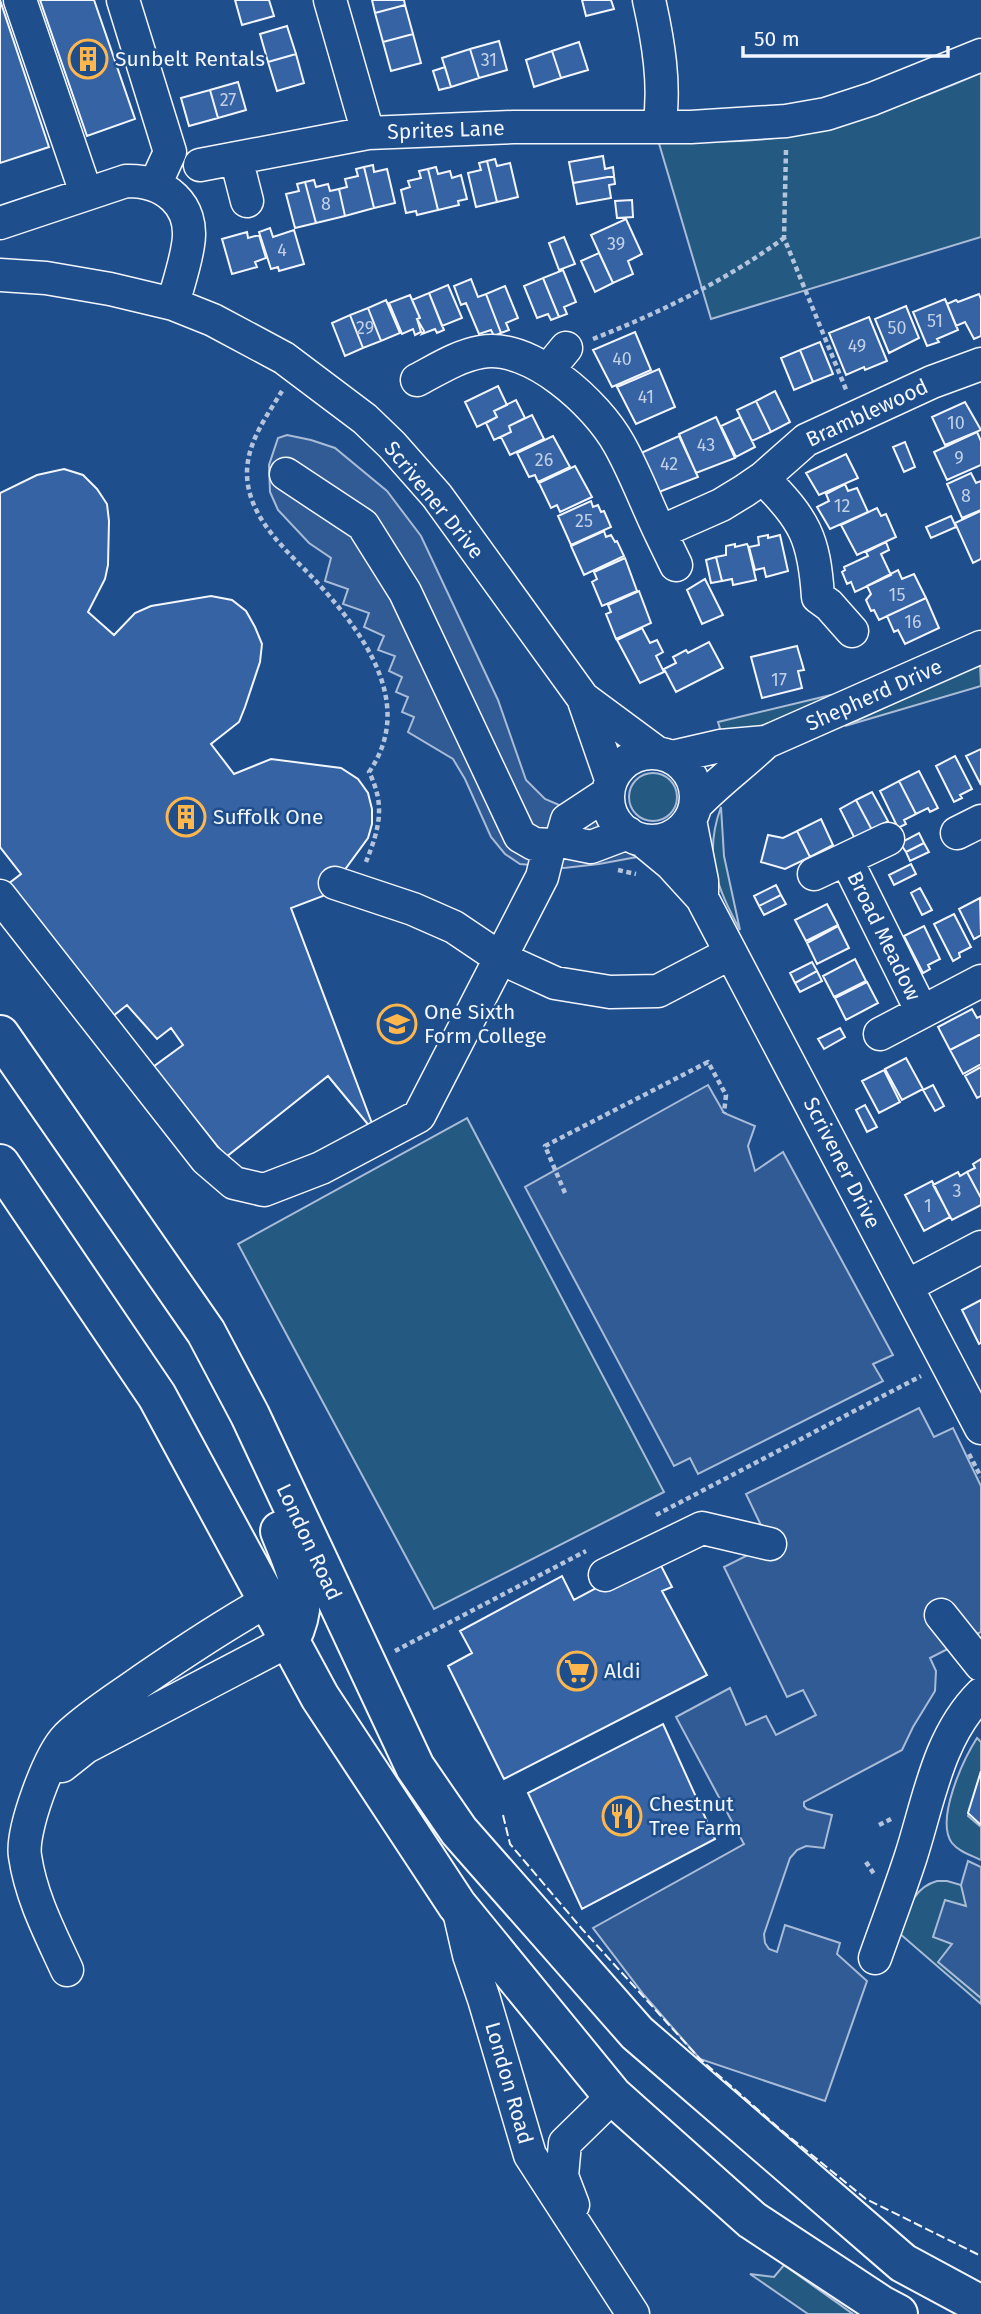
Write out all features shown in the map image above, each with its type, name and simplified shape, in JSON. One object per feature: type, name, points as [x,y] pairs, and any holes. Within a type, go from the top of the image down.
[{"type":"main road","name":"London Road","points":[[0,1035],[206,1332],[250,1415],[415,1767],[459,1831],[637,2033],[903,2263],[981,2305]]},
{"type":"main road","name":"London Road","points":[[0,1164],[157,1396],[287,1616],[320,1697],[457,1905],[613,2096]]},
{"type":"main road","points":[[142,1238],[192,1357],[269,1503],[293,1563],[287,1616],[332,1625],[368,1666]]},
{"type":"main road","points":[[613,2096],[752,2220],[898,2314]]},
{"type":"street","points":[[20,0],[86,193]]},
{"type":"street","points":[[123,0],[170,152],[155,185]]},
{"type":"street","points":[[330,0],[368,133]]},
{"type":"street","points":[[649,0],[660,80],[662,109],[659,127]]},
{"type":"street","name":"Sprites Lane","points":[[200,164],[368,133],[513,127],[659,127],[786,121],[825,114],[872,99],[981,55]]},
{"type":"street","points":[[236,158],[247,201]]},
{"type":"street","points":[[0,223],[126,181],[141,181],[170,192],[187,215],[189,230],[188,246],[173,304]]},
{"type":"street","name":"Scrivener Drive","points":[[0,275],[46,278],[88,285],[173,304],[212,320],[284,358],[337,396],[392,445],[437,496],[583,698],[610,786]]},
{"type":"street","points":[[417,380],[466,356],[484,351],[557,359],[619,443],[676,565]]},
{"type":"street","name":"Bramblewood","points":[[660,532],[721,505],[763,478],[806,440],[932,382],[981,364]]},
{"type":"street","points":[[286,474],[363,525],[405,592],[520,836],[534,844],[555,843],[591,847],[635,836],[663,840],[675,835],[693,812],[696,787],[681,763],[664,755],[642,753],[619,768],[610,786],[609,807],[614,820],[635,836]]},
{"type":"street","points":[[763,478],[794,511],[809,536],[814,554],[808,603],[829,605],[852,631]]},
{"type":"street","name":"Shepherd Drive","points":[[664,755],[766,742],[981,647]]},
{"type":"street","name":"Scrivener Drive","points":[[583,698],[664,755]]},
{"type":"street","name":"Shepherd Drive","points":[[693,812],[719,781],[742,766],[766,742]]},
{"type":"street","points":[[0,896],[206,1159],[234,1183],[264,1190],[321,1168],[419,1116],[542,877],[567,820],[610,786]]},
{"type":"street","name":"Scrivener Drive","points":[[693,812],[702,898]]},
{"type":"street","name":"Scrivener Drive","points":[[635,836],[671,864],[702,898],[981,1428]]},
{"type":"street","name":"Broad Meadow","points":[[814,874],[888,839]]},
{"type":"street","name":"Broad Meadow","points":[[846,859],[922,1012]]},
{"type":"street","points":[[345,886],[414,909],[454,926],[500,958],[555,983],[610,992],[658,991],[731,953]]},
{"type":"street","name":"Broad Meadow","points":[[880,1034],[981,981]]},
{"type":"street","points":[[907,1286],[981,1247]]},
{"type":"street","points":[[604,1575],[702,1528],[771,1544]]},
{"type":"street","points":[[941,1615],[981,1665]]},
{"type":"street","points":[[42,1782],[86,1747],[287,1616]]},
{"type":"street","points":[[67,1970],[37,1903],[24,1853],[28,1824],[42,1782],[65,1739],[107,1705],[215,1630],[287,1616]]},
{"type":"street","points":[[875,1958],[946,1744],[957,1724],[981,1694]]},
{"type":"street","name":"London Road","points":[[457,1905],[469,1955],[530,2155],[633,2314]]},
{"type":"street","name":"London Road","points":[[590,2248],[562,2176],[565,2143],[613,2096]]},
{"type":"path","points":[[786,121],[784,238],[857,416]]},
{"type":"path","points":[[557,359],[656,314],[748,264],[784,238]]},
{"type":"path","points":[[285,387],[257,431],[251,447],[247,472],[250,497],[278,542],[316,582],[370,650],[387,705],[388,725],[384,741],[369,772],[377,790],[380,808],[377,829],[345,886]]},
{"type":"path","points":[[565,1193],[545,1146],[708,1062],[726,1095],[724,1113]]},
{"type":"shaded area","points":[[981,73],[981,237],[711,319],[658,140],[739,141],[787,136],[886,110]]},
{"type":"shaded area","points":[[287,435],[335,448],[387,491],[421,536],[498,700],[526,780],[545,799],[559,805],[596,808],[601,827],[623,850],[637,857],[564,868],[520,864],[505,854],[491,837],[453,759],[408,732],[414,717],[402,712],[408,697],[396,692],[402,677],[389,671],[395,656],[378,650],[384,636],[364,627],[369,613],[343,604],[348,589],[325,581],[331,558],[309,543],[278,510],[270,492],[269,465],[278,438]]},
{"type":"shaded area","points":[[980,663],[981,686],[845,726]]},
{"type":"shaded area","points":[[831,695],[832,698],[746,732],[722,735],[718,722]]},
{"type":"shaded area","points":[[653,773],[670,780],[677,797],[670,814],[653,821],[636,814],[629,797],[636,780]]},
{"type":"shaded area","points":[[721,807],[724,856],[740,930],[725,900],[715,871],[713,841]]},
{"type":"shaded area","points":[[708,1085],[724,1113],[755,1126],[748,1146],[755,1171],[783,1152],[893,1355],[873,1364],[883,1381],[698,1474],[690,1458],[674,1466],[525,1187]]},
{"type":"shaded area","points":[[467,1118],[664,1492],[434,1609],[238,1244]]},
{"type":"shaded area","points":[[919,1408],[934,1437],[953,1428],[981,1486],[981,1632],[930,1658],[936,1671],[935,1691],[902,1750],[804,1802],[807,1809],[832,1815],[824,1848],[806,1846],[797,1850],[790,1858],[764,1934],[765,1943],[769,1949],[777,1952],[785,1925],[840,1943],[837,1954],[867,1981],[825,2101],[700,2059],[644,1995],[593,1928],[744,1844],[676,1717],[730,1688],[746,1725],[766,1716],[776,1735],[816,1715],[803,1690],[787,1697],[724,1567],[770,1544],[746,1494]]},
{"type":"shaded area","points":[[977,1738],[981,1742],[981,1772],[968,1816],[981,1827],[981,1860],[952,1843],[947,1820],[958,1775]]},
{"type":"shaded area","points":[[968,1861],[981,1867],[981,1998],[938,1962],[952,1944],[933,1937],[945,1900],[966,1906],[961,1885]]},
{"type":"shaded area","points":[[937,1881],[961,1885],[966,1899],[966,1907],[952,1944],[939,1962],[981,1998],[981,2004],[899,1933],[916,1895]]},
{"type":"shaded area","points":[[784,2265],[853,2314],[808,2314],[750,2274],[774,2277]]},
{"type":"building","points":[[0,0],[49,147],[0,163]]},
{"type":"building","name":"Sunbelt Rentals","points":[[40,0],[94,0],[135,119],[87,136]]},
{"type":"building","points":[[235,0],[269,0],[274,16],[242,25]]},
{"type":"building","points":[[372,0],[404,0],[405,5],[375,13]]},
{"type":"building","points":[[582,0],[611,0],[614,9],[586,16]]},
{"type":"building","points":[[405,5],[413,34],[383,42],[375,13]]},
{"type":"building","points":[[287,26],[296,54],[268,62],[260,34]]},
{"type":"building","points":[[413,34],[421,63],[391,71],[383,42]]},
{"type":"building","points":[[499,41],[507,70],[479,78],[470,49]]},
{"type":"building","points":[[579,42],[588,70],[561,78],[552,51]]},
{"type":"building","points":[[470,49],[479,78],[451,87],[442,58]]},
{"type":"building","points":[[552,51],[561,78],[534,87],[526,60]]},
{"type":"building","points":[[296,54],[304,83],[277,91],[268,62]]},
{"type":"building","points":[[445,67],[451,87],[439,90],[433,71]]},
{"type":"building","points":[[238,82],[246,110],[218,118],[210,90]]},
{"type":"building","points":[[210,90],[218,118],[189,126],[181,98]]},
{"type":"building","points":[[603,156],[605,169],[613,167],[614,176],[573,183],[569,162]]},
{"type":"building","points":[[495,159],[497,166],[510,163],[518,197],[497,202],[487,161]]},
{"type":"building","points":[[487,161],[497,202],[476,207],[468,173],[481,170],[479,163]]},
{"type":"building","points":[[373,165],[374,172],[387,169],[395,203],[374,208],[364,167]]},
{"type":"building","points":[[364,167],[374,208],[345,216],[339,189],[347,187],[345,179],[358,176],[356,169]]},
{"type":"building","points":[[436,167],[438,174],[450,171],[452,178],[461,175],[467,199],[458,201],[459,205],[438,210],[428,169]]},
{"type":"building","points":[[428,169],[438,210],[417,215],[416,211],[406,213],[401,190],[410,187],[408,181],[421,178],[419,171]]},
{"type":"building","points":[[614,176],[615,184],[609,185],[611,198],[577,204],[573,183]]},
{"type":"building","points":[[314,180],[316,187],[328,184],[330,191],[339,189],[345,216],[316,223],[305,182]]},
{"type":"building","points":[[305,182],[316,223],[295,228],[286,194],[299,191],[297,184]]},
{"type":"building","points":[[632,200],[633,217],[617,218],[615,201]]},
{"type":"building","points":[[626,219],[642,254],[628,261],[633,274],[613,283],[591,235]]},
{"type":"building","points":[[270,228],[273,237],[294,230],[304,264],[279,271],[278,267],[271,269],[259,232]]},
{"type":"building","points":[[247,232],[248,238],[259,235],[266,258],[255,262],[257,267],[232,274],[222,239]]},
{"type":"building","points":[[564,237],[575,264],[559,270],[549,243]]},
{"type":"building","points":[[599,253],[613,283],[595,292],[581,261]]},
{"type":"building","points":[[563,270],[576,302],[564,307],[567,314],[559,317],[543,278]]},
{"type":"building","points":[[543,278],[559,317],[551,320],[548,314],[537,318],[524,286]]},
{"type":"building","points":[[471,279],[478,297],[486,294],[501,333],[494,336],[491,330],[479,334],[466,303],[461,305],[454,286]]},
{"type":"building","points":[[448,285],[462,318],[442,326],[429,293]]},
{"type":"building","points":[[505,286],[518,318],[506,323],[509,330],[501,333],[486,294]]},
{"type":"building","points":[[429,293],[444,330],[437,333],[435,329],[422,334],[424,331],[417,319],[420,318],[412,300]]},
{"type":"building","points":[[979,294],[981,336],[974,339],[965,322],[956,326],[947,304]]},
{"type":"building","points":[[410,295],[420,318],[417,319],[421,332],[415,335],[413,329],[402,334],[389,303]]},
{"type":"building","points":[[945,299],[958,330],[927,346],[913,312]]},
{"type":"building","points":[[386,300],[400,333],[381,341],[368,308]]},
{"type":"building","points":[[906,306],[919,338],[889,353],[875,319]]},
{"type":"building","points":[[368,308],[381,341],[363,348],[350,315]]},
{"type":"building","points":[[350,315],[363,348],[345,356],[332,323]]},
{"type":"building","points":[[869,317],[887,361],[846,375],[829,333]]},
{"type":"building","points":[[635,332],[651,370],[612,387],[593,350]]},
{"type":"building","points":[[820,342],[833,374],[813,382],[800,350]]},
{"type":"building","points":[[800,350],[813,382],[794,390],[781,358]]},
{"type":"building","points":[[659,369],[675,407],[636,424],[617,387]]},
{"type":"building","points":[[498,386],[507,405],[494,411],[497,417],[477,427],[465,402]]},
{"type":"building","points":[[775,391],[790,422],[771,432],[756,401]]},
{"type":"building","points":[[516,400],[525,418],[509,426],[511,432],[494,440],[486,423],[497,417],[494,411]]},
{"type":"building","points":[[756,401],[771,432],[752,441],[737,410]]},
{"type":"building","points":[[965,402],[981,430],[945,445],[932,417]]},
{"type":"building","points":[[532,415],[544,439],[510,455],[501,437],[511,432],[509,426]]},
{"type":"building","points":[[716,417],[735,458],[696,473],[679,434]]},
{"type":"building","points":[[740,417],[755,447],[736,457],[721,426]]},
{"type":"building","points":[[977,432],[981,441],[981,465],[947,480],[934,452]]},
{"type":"building","points":[[553,436],[570,467],[538,482],[535,475],[529,477],[517,453]]},
{"type":"building","points":[[679,436],[698,477],[659,492],[641,453]]},
{"type":"building","points":[[905,442],[915,467],[904,472],[893,447]]},
{"type":"building","points":[[846,454],[858,478],[819,495],[806,473]]},
{"type":"building","points":[[575,466],[592,497],[560,512],[557,505],[551,508],[539,483]]},
{"type":"building","name":"Suffolk One","points":[[64,469],[83,475],[107,504],[108,565],[105,579],[88,612],[114,635],[135,613],[151,606],[211,596],[232,600],[246,611],[255,627],[262,644],[260,662],[245,707],[239,722],[211,744],[234,774],[271,759],[341,768],[358,779],[368,793],[372,824],[368,838],[323,896],[291,908],[376,1134],[328,1076],[226,1157],[153,1067],[183,1045],[171,1028],[157,1039],[127,1005],[113,1016],[8,884],[21,874],[0,847],[0,493],[37,475]]},
{"type":"building","points":[[971,473],[976,483],[981,481],[981,510],[962,518],[947,484]]},
{"type":"building","points":[[845,484],[848,491],[857,488],[868,512],[830,529],[817,507],[829,501],[826,494]]},
{"type":"building","points":[[591,501],[593,507],[598,505],[601,512],[604,511],[611,527],[571,545],[558,516]]},
{"type":"building","points":[[877,508],[881,516],[886,514],[896,537],[857,555],[841,525]]},
{"type":"building","points":[[981,511],[981,559],[973,563],[955,523]]},
{"type":"building","points":[[951,516],[956,527],[931,538],[926,527]]},
{"type":"building","points":[[604,531],[606,537],[611,535],[615,542],[617,541],[624,556],[584,575],[571,546]]},
{"type":"building","points":[[768,535],[768,538],[780,535],[788,571],[766,577],[764,568],[755,570],[749,547],[759,545],[758,537]]},
{"type":"building","points":[[886,542],[889,550],[881,554],[891,575],[855,592],[851,582],[847,584],[842,572],[844,567],[868,556],[866,552]]},
{"type":"building","points":[[735,544],[735,547],[747,544],[756,580],[733,585],[732,579],[722,581],[716,557],[726,555],[726,546]]},
{"type":"building","points":[[716,557],[722,581],[711,583],[706,560]]},
{"type":"building","points":[[625,558],[637,591],[602,606],[592,582],[597,579],[594,572]]},
{"type":"building","points":[[898,570],[902,579],[914,574],[926,598],[879,620],[866,600],[871,594],[867,586]]},
{"type":"building","points":[[705,579],[723,615],[702,624],[687,590]]},
{"type":"building","points":[[639,591],[651,623],[616,639],[606,614],[611,612],[608,605]]},
{"type":"building","points":[[926,598],[939,628],[905,644],[898,630],[894,632],[887,616]]},
{"type":"building","points":[[642,628],[650,643],[657,640],[663,652],[656,656],[664,672],[640,683],[617,640]]},
{"type":"building","points":[[709,642],[723,668],[676,692],[664,669],[676,663],[673,657]]},
{"type":"building","points":[[797,646],[804,670],[798,671],[802,688],[762,698],[751,657]]},
{"type":"building","points":[[981,749],[981,785],[966,756]]},
{"type":"building","points":[[955,756],[972,789],[960,795],[962,798],[954,802],[936,766]]},
{"type":"building","points":[[919,771],[938,808],[930,812],[928,808],[916,814],[899,781]]},
{"type":"building","points":[[899,781],[916,814],[904,820],[906,824],[898,828],[880,791]]},
{"type":"building","points":[[872,792],[888,821],[872,830],[856,800]]},
{"type":"building","points":[[856,800],[872,830],[855,839],[840,809]]},
{"type":"building","points":[[821,819],[833,845],[810,857],[797,831]]},
{"type":"building","points":[[797,831],[810,857],[785,869],[761,862],[768,835],[783,838]]},
{"type":"building","points":[[919,833],[924,843],[906,852],[900,843]]},
{"type":"building","points":[[924,843],[929,852],[910,861],[906,852]]},
{"type":"building","points":[[911,864],[916,874],[894,885],[889,875]]},
{"type":"building","points":[[776,885],[781,895],[759,906],[754,896]]},
{"type":"building","points":[[920,888],[932,910],[922,915],[911,893]]},
{"type":"building","points":[[781,895],[786,904],[764,915],[759,906]]},
{"type":"building","points":[[980,898],[981,935],[974,939],[959,909]]},
{"type":"building","points":[[827,904],[838,925],[806,941],[795,920]]},
{"type":"building","points":[[954,914],[971,947],[959,953],[960,957],[953,961],[934,924]]},
{"type":"building","points":[[838,926],[849,948],[817,964],[807,943]]},
{"type":"building","points":[[924,926],[940,959],[928,965],[930,969],[923,973],[904,936]]},
{"type":"building","points":[[855,959],[866,981],[834,997],[823,976]]},
{"type":"building","points":[[812,962],[817,971],[795,983],[790,973]]},
{"type":"building","points":[[817,971],[822,981],[800,992],[795,983]]},
{"type":"building","points":[[867,982],[878,1003],[846,1020],[835,998]]},
{"type":"building","points":[[972,1009],[977,1018],[981,1016],[981,1034],[950,1050],[938,1027]]},
{"type":"building","points":[[840,1028],[845,1037],[824,1049],[818,1039]]},
{"type":"building","points":[[981,1034],[981,1064],[963,1074],[950,1050]]},
{"type":"building","points":[[906,1058],[923,1089],[902,1100],[885,1069]]},
{"type":"building","points":[[981,1067],[981,1096],[977,1098],[965,1076]]},
{"type":"building","points":[[884,1070],[900,1102],[879,1113],[862,1081]]},
{"type":"building","points":[[933,1085],[944,1106],[935,1111],[923,1090]]},
{"type":"building","points":[[865,1105],[877,1127],[867,1132],[856,1110]]},
{"type":"building","points":[[981,1159],[981,1198],[967,1172],[975,1168],[973,1164]]},
{"type":"building","points":[[958,1172],[960,1176],[967,1172],[981,1198],[981,1205],[952,1220],[933,1185]]},
{"type":"building","points":[[932,1181],[950,1217],[924,1231],[905,1195]]},
{"type":"building","points":[[981,1300],[981,1343],[979,1344],[962,1310]]},
{"type":"building","name":"Aldi","points":[[656,1556],[672,1587],[662,1591],[707,1675],[504,1779],[448,1666],[472,1653],[460,1631],[562,1576],[574,1600]]},
{"type":"building","name":"Chestnut Tree Farm","points":[[663,1724],[715,1839],[582,1909],[528,1793]]},
{"type":"building","points":[[981,1771],[981,1825],[968,1813]]},
{"type":"fence","points":[[503,1815],[510,1844],[582,1929],[700,2059],[866,2199],[981,2256]]},
{"type":"place","name":"Sunbelt Rentals","points":[[88,59]]},
{"type":"place","name":"Suffolk One","points":[[186,817]]},
{"type":"place","name":"One Sixth Form College","points":[[397,1024]]},
{"type":"place","name":"Aldi","points":[[577,1671]]},
{"type":"place","name":"Chestnut Tree Farm","points":[[622,1816]]}]
